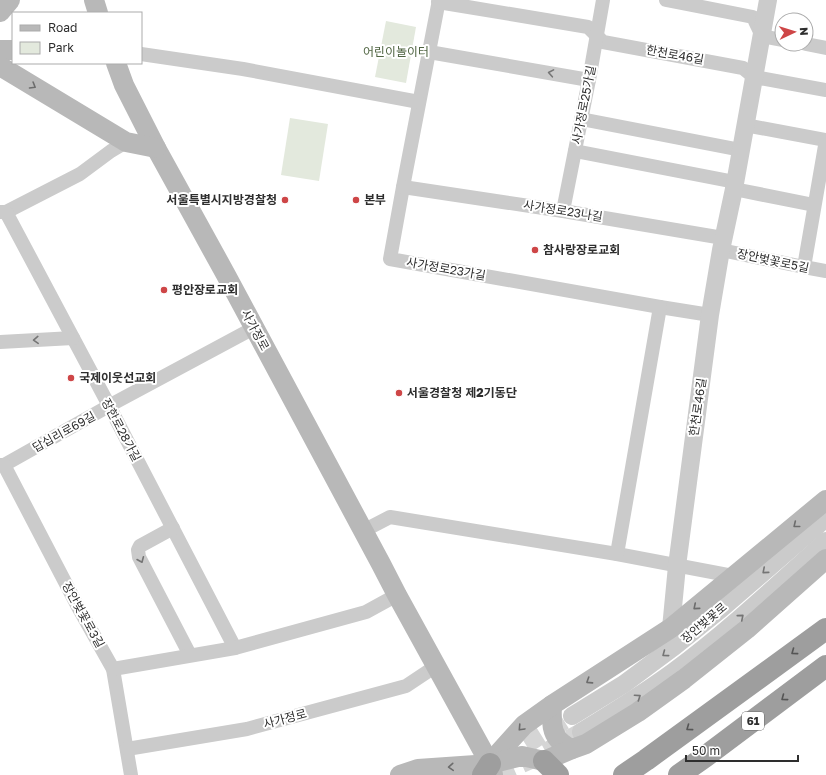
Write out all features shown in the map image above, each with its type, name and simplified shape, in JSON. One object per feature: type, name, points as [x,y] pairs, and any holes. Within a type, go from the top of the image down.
[{"type":"highway","points":[[624,775],[826,629]]},
{"type":"highway","name":"61","points":[[679,775],[826,666]]},
{"type":"main road","points":[[0,12],[10,0]]},
{"type":"main road","points":[[94,0],[98,12]]},
{"type":"main road","points":[[0,50],[12,50]]},
{"type":"main road","name":"사가정로","points":[[116,64],[124,85],[156,148],[436,666],[489,773]]},
{"type":"main road","points":[[0,66],[126,142],[156,148]]},
{"type":"main road","points":[[489,773],[524,725],[552,705],[671,628],[826,500]]},
{"type":"main road","points":[[552,705],[552,725],[554,733],[562,744],[577,741],[586,744],[638,712],[684,679],[747,629],[826,560]]},
{"type":"main road","points":[[400,775],[418,769],[489,773],[522,756],[551,768],[577,741]]},
{"type":"street","name":"사가정로25가길","points":[[563,211],[582,119],[603,0]]},
{"type":"street","points":[[666,0],[753,17],[762,36],[774,38]]},
{"type":"street","name":"한천로46길","points":[[671,628],[677,566],[710,315],[768,0]]},
{"type":"street","name":"사가정로23가길","points":[[597,35],[588,27],[439,1],[390,259],[710,315]]},
{"type":"street","name":"한천로46길","points":[[597,35],[604,42],[743,68],[754,77]]},
{"type":"street","points":[[814,46],[826,48]]},
{"type":"street","points":[[429,52],[589,80]]},
{"type":"street","points":[[142,54],[243,69],[419,102]]},
{"type":"street","points":[[754,77],[826,90]]},
{"type":"street","points":[[582,119],[741,150]]},
{"type":"street","points":[[745,125],[826,140],[804,267]]},
{"type":"street","name":"장한로28가길","points":[[126,142],[80,174],[3,212],[73,338],[235,648]]},
{"type":"street","points":[[575,151],[814,205]]},
{"type":"street","name":"사가정로23나길","points":[[403,187],[563,211],[722,244]]},
{"type":"street","name":"장안벚꽃로5길","points":[[722,244],[804,267],[826,271]]},
{"type":"street","points":[[617,554],[660,307]]},
{"type":"street","name":"답십리로69길","points":[[2,465],[254,328]]},
{"type":"street","points":[[0,342],[73,338]]},
{"type":"street","name":"장안벚꽃로3길","points":[[2,465],[113,669],[131,775]]},
{"type":"street","points":[[363,531],[390,517],[617,554],[733,576]]},
{"type":"street","name":"장안벚꽃로","points":[[572,716],[624,684],[675,646],[722,609],[826,518]]},
{"type":"street","points":[[173,528],[140,546],[138,550],[139,557],[190,655]]},
{"type":"street","name":"장안벚꽃로","points":[[577,741],[673,672],[744,615],[826,541]]},
{"type":"street","points":[[113,669],[235,648],[366,612],[397,595]]},
{"type":"street","name":"사가정로","points":[[127,749],[247,729],[406,686],[436,666]]},
{"type":"green space","name":"어린이놀이터","points":[[386,21],[416,27],[406,83],[375,77]]},
{"type":"green space","points":[[290,118],[328,124],[319,181],[281,175]]},
{"type":"tunnel","points":[[501,755],[524,746],[572,716]]},
{"type":"tunnel","points":[[497,775],[533,759],[581,732]]},
{"type":"place","name":"서울특별시지방경찰청","points":[[285,200]]},
{"type":"place","name":"본부","points":[[356,200]]},
{"type":"place","name":"참사랑장로교회","points":[[535,250]]},
{"type":"place","name":"평안장로교회","points":[[164,290]]},
{"type":"place","name":"국제이웃선교회","points":[[71,378]]},
{"type":"place","name":"서울경찰청 제2기동단","points":[[399,393]]}]
